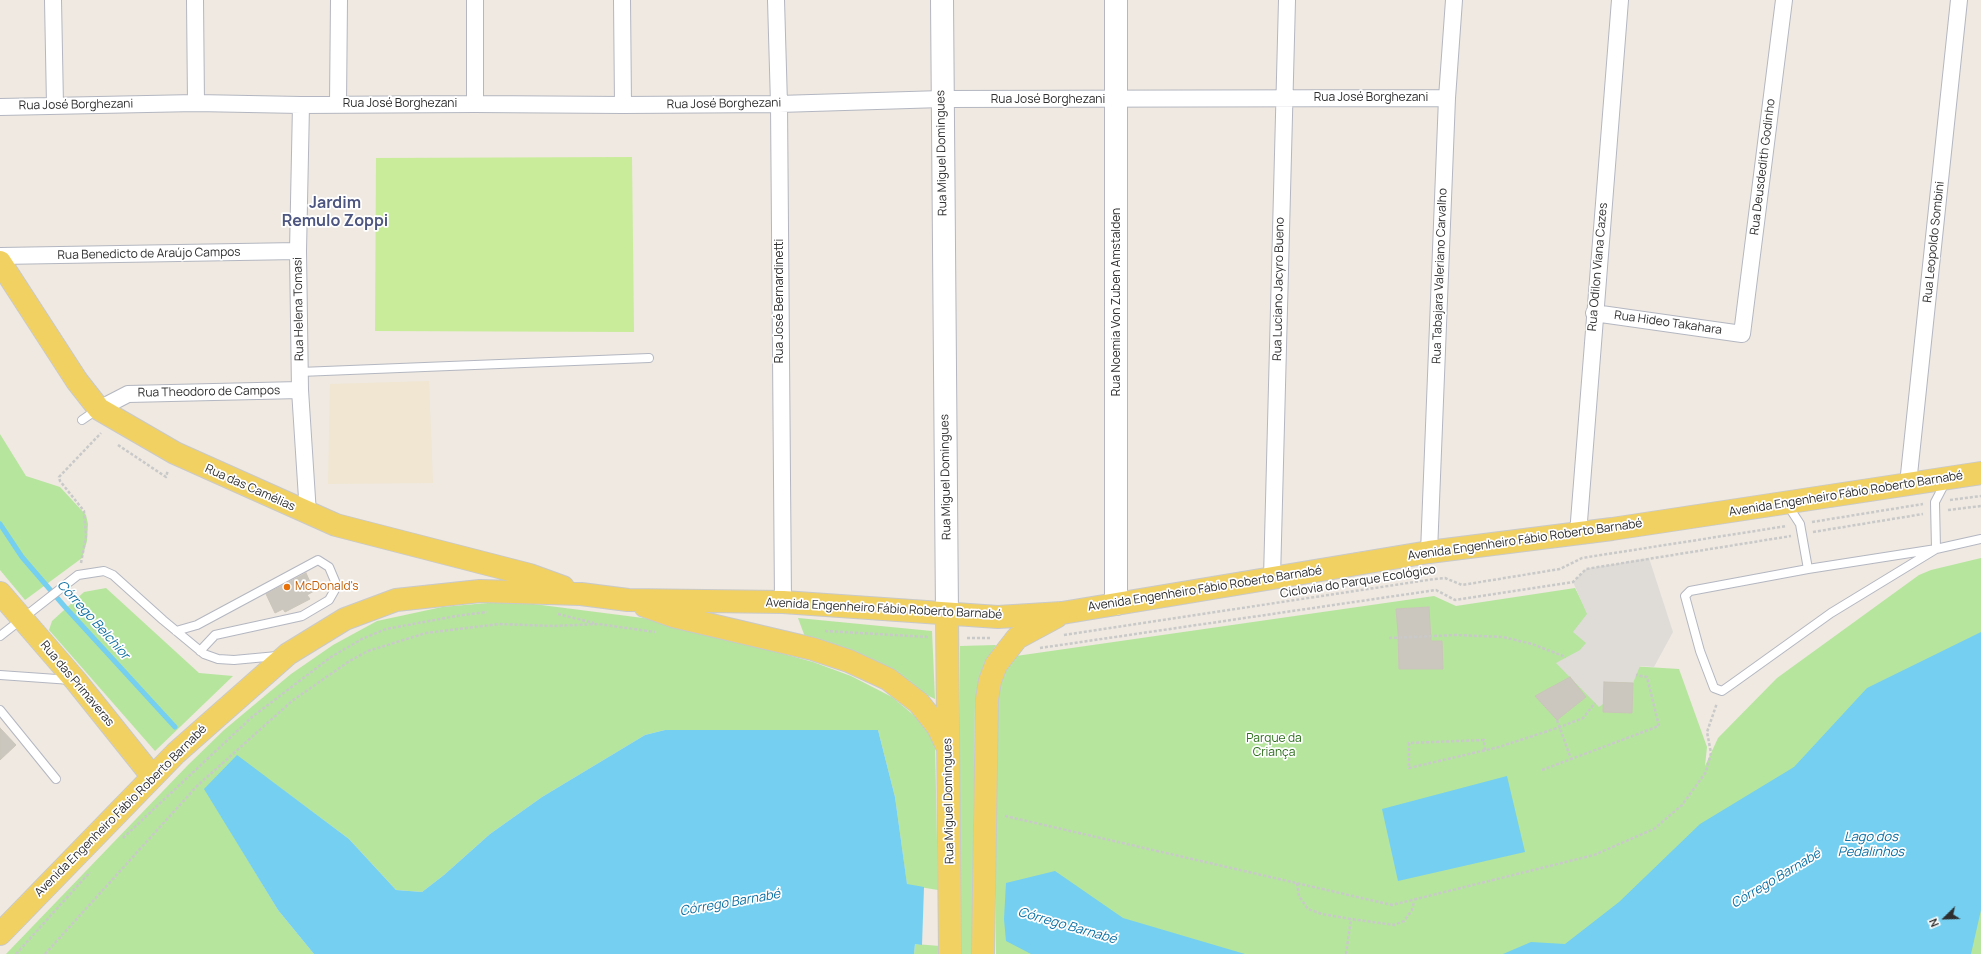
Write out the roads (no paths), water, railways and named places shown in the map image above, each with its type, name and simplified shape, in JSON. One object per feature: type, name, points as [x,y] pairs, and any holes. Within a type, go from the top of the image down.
[{"type":"main road","name":"Rua Miguel Domingues","points":[[942,0],[950,954]]},
{"type":"main road","name":"Rua Noemia Von Zuben Amstalden","points":[[1116,0],[1116,604]]},
{"type":"main road","name":"Rua das Camélias","points":[[0,262],[77,381],[89,415],[308,514],[336,525],[530,576],[581,594]]},
{"type":"main road","name":"Avenida Engenheiro Fábio Roberto Barnabé","points":[[0,934],[152,776],[206,725],[288,654],[345,620],[396,600],[480,591],[581,594],[628,600],[783,602],[998,618],[1062,613],[1429,552],[1578,534],[1981,473]]},
{"type":"main road","name":"Rua das Primaveras","points":[[0,593],[21,619],[76,680],[152,776]]},
{"type":"main road","points":[[628,600],[673,616],[813,649],[849,661],[888,679],[919,703],[938,727],[948,748]]},
{"type":"main road","points":[[983,954],[987,699],[989,687],[996,665],[1017,638],[1062,613]]},
{"type":"street","points":[[53,0],[55,105]]},
{"type":"street","points":[[195,0],[196,103]]},
{"type":"street","points":[[338,104],[339,0]]},
{"type":"street","points":[[475,0],[475,104]]},
{"type":"street","points":[[622,0],[624,105]]},
{"type":"street","name":"Rua José Bernardinetti","points":[[776,0],[779,104],[783,602]]},
{"type":"street","name":"Rua Luciano Jacyro Bueno","points":[[1272,578],[1287,0]]},
{"type":"street","name":"Rua Tabajara Valeriano Carvalho","points":[[1429,552],[1447,98],[1454,0]]},
{"type":"street","name":"Rua Odilon Viana Cazes","points":[[1578,534],[1594,313],[1620,0]]},
{"type":"street","name":"Rua Deusdedith Godinho","points":[[1742,334],[1784,0]]},
{"type":"street","name":"Rua Leopoldo Sombini","points":[[1908,484],[1959,0]]},
{"type":"street","name":"Rua José Borghezani","points":[[0,107],[196,103],[301,105],[624,105],[779,104],[942,99],[1117,100],[1447,98]]},
{"type":"street","name":"Rua Helena Tomasi","points":[[301,105],[298,251],[300,390],[308,514]]},
{"type":"street","name":"Rua Benedicto de Araújo Campos","points":[[0,256],[298,251]]},
{"type":"street","name":"Rua Hideo Takahara","points":[[1594,313],[1742,334]]},
{"type":"street","name":"Rua Theodoro de Campos","points":[[89,415],[128,394],[300,390]]},
{"type":"lane","points":[[300,372],[649,358]]},
{"type":"lane","points":[[1936,549],[1935,502],[1947,479]]},
{"type":"lane","points":[[1786,503],[1800,524],[1808,569]]},
{"type":"lane","points":[[1936,549],[1831,613],[1722,691],[1714,688],[1700,650],[1685,596],[1690,591],[1808,569],[1936,549],[1981,539]]},
{"type":"lane","points":[[176,632],[197,626],[318,560],[329,566],[337,586],[329,600],[302,616],[215,635],[200,651]]},
{"type":"lane","points":[[0,636],[78,575],[104,571],[113,575],[176,632],[200,651],[218,659],[234,660],[252,660],[288,654]]},
{"type":"lane","points":[[0,675],[76,680]]},
{"type":"lane","points":[[0,710],[56,779]]},
{"type":"water","name":"Lago dos Pedalinhos","points":[[1981,632],[1981,910],[1971,954],[1503,954],[1531,942],[1565,944],[1619,902],[1700,824],[1794,767],[1867,688]]},
{"type":"water","name":"Córrego Barnabé","points":[[665,730],[878,730],[895,797],[907,884],[924,887],[922,945],[915,944],[914,954],[314,954],[278,910],[204,789],[237,755],[349,839],[396,890],[422,892],[444,875],[490,834],[542,797],[645,735]]},
{"type":"water","points":[[1507,776],[1525,852],[1398,881],[1382,809]]},
{"type":"water","name":"Córrego Barnabé","points":[[1055,871],[1123,918],[1245,954],[1031,954],[1006,941],[1004,919],[1006,883]]},
{"type":"waterway","name":"Córrego Belchior","points":[[0,524],[22,557],[65,607],[175,727]]},
{"type":"place","name":"McDonald's","points":[[287,587]]},
{"type":"district","name":"Jardim Remulo Zoppi","points":[[335,213]]},
{"type":"park label","name":"Parque da Criança","points":[[1274,746]]}]
